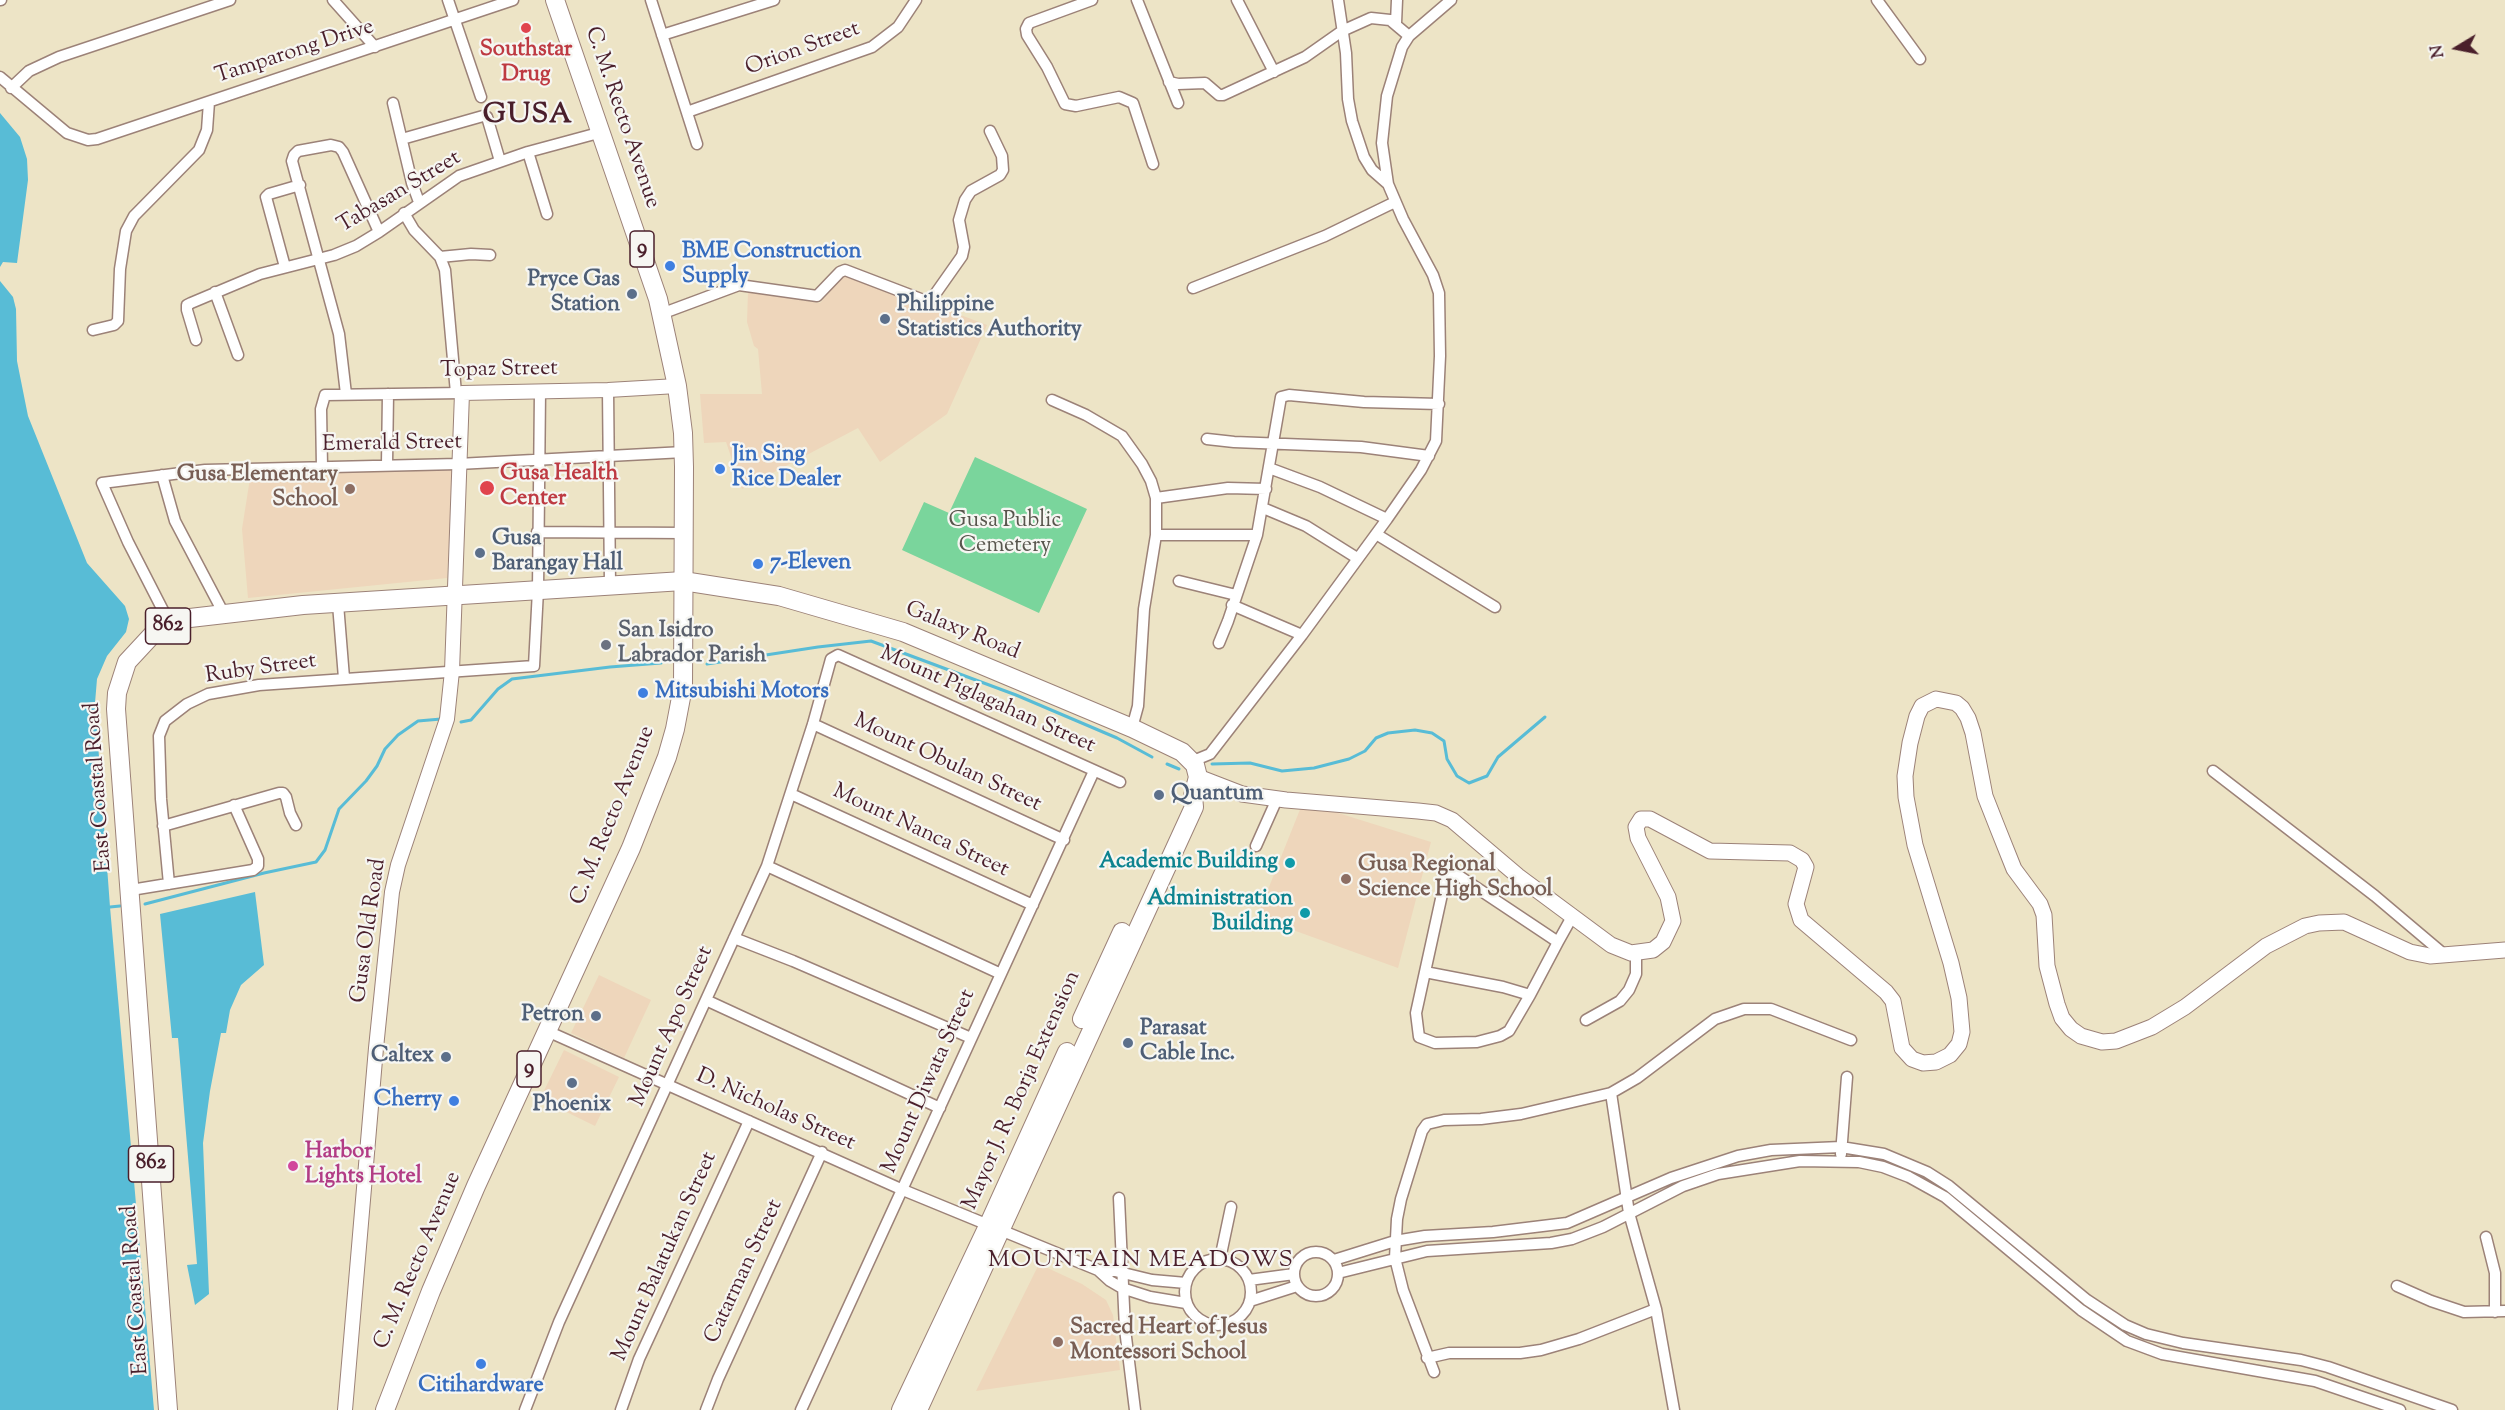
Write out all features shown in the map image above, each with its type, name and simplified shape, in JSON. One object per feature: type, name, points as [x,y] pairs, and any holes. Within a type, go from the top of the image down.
[{"type":"main road","name":"C. M. Recto Avenue","points":[[385,1410],[431,1291],[631,848],[667,757],[683,687],[684,452],[677,386],[661,314],[602,132],[555,0]]},
{"type":"main road","name":"East Coastal Road","points":[[168,1410],[117,693],[124,669],[135,651],[145,640],[170,624],[190,618],[303,605],[682,581]]},
{"type":"main road","name":"Galaxy Road","points":[[682,581],[779,596],[903,632],[1132,728],[1182,752],[1196,769]]},
{"type":"main road","points":[[1196,769],[1242,794],[1436,813],[1459,825],[1518,876],[1616,948],[1636,953],[1653,950],[1663,942],[1673,921],[1668,897],[1638,838],[1636,827],[1641,819],[1650,819],[1710,851],[1790,854],[1802,860],[1806,867],[1796,904],[1798,915],[1893,1001],[1898,1037],[1906,1054],[1917,1062],[1930,1063],[1943,1060],[1959,1044],[1962,1032],[1959,998],[1951,963],[1915,845],[1906,797],[1905,776],[1917,716],[1923,706],[1936,699],[1956,703],[1968,718],[1985,796],[2014,869],[2040,904],[2044,915],[2047,966],[2057,1004],[2062,1018],[2070,1029],[2081,1036],[2102,1042],[2116,1041],[2152,1028],[2185,1007],[2265,946],[2305,926],[2319,922],[2344,922],[2410,952],[2446,957],[2505,950]]},
{"type":"main road","name":"Mayor J. R. Borja Extension","points":[[910,1408],[994,1229],[1184,803],[1193,796],[1196,769]]},
{"type":"street","points":[[0,77],[11,88],[28,71],[59,57],[230,0]]},
{"type":"street","points":[[333,0],[375,47]]},
{"type":"street","points":[[448,0],[481,97]]},
{"type":"street","name":"Tamparong Drive","points":[[11,88],[67,133],[88,140],[98,139],[513,0]]},
{"type":"street","points":[[651,0],[697,144]]},
{"type":"street","points":[[662,35],[774,0]]},
{"type":"street","name":"Orion Street","points":[[687,112],[872,47],[898,27],[916,0]]},
{"type":"street","points":[[1092,0],[1029,23],[1026,29],[1027,35],[1047,67],[1065,104],[1076,106],[1119,97],[1133,103],[1153,164]]},
{"type":"street","points":[[1137,0],[1178,103]]},
{"type":"street","points":[[1237,0],[1274,72]]},
{"type":"street","points":[[1338,0],[1346,53],[1347,99],[1358,142],[1372,170],[1388,184]]},
{"type":"street","points":[[1396,23],[1397,0]]},
{"type":"street","points":[[1196,769],[1302,635],[1388,519],[1429,456],[1436,441],[1439,404],[1439,293],[1433,275],[1388,184],[1382,142],[1387,96],[1398,56],[1409,36],[1451,0]]},
{"type":"street","points":[[1877,0],[1920,59]]},
{"type":"street","points":[[1168,82],[1205,83],[1219,95],[1223,95],[1305,57],[1342,31],[1371,18],[1385,18],[1396,23],[1409,36]]},
{"type":"street","points":[[93,330],[114,325],[118,321],[120,270],[126,231],[134,216],[199,150],[207,130],[209,102]]},
{"type":"street","points":[[393,103],[412,183],[420,202]]},
{"type":"street","points":[[402,139],[483,116],[487,117],[500,161]]},
{"type":"street","points":[[661,314],[739,285],[817,296],[840,272],[845,270],[926,301],[931,300],[962,256],[964,247],[959,220],[965,200],[970,191],[1003,170],[1002,156],[990,131]]},
{"type":"street","name":"Tabasan Street","points":[[196,340],[187,306],[260,274],[320,259],[356,246],[459,176],[528,152],[602,132]]},
{"type":"street","points":[[346,394],[339,334],[292,161],[294,155],[298,151],[331,145],[339,147],[379,232]]},
{"type":"street","points":[[528,152],[547,214]]},
{"type":"street","points":[[285,267],[266,197],[300,184]]},
{"type":"street","points":[[1193,288],[1325,236],[1395,202]]},
{"type":"street","points":[[404,213],[414,230],[440,257],[445,270],[459,393]]},
{"type":"street","points":[[440,257],[490,255]]},
{"type":"street","points":[[215,292],[238,355]]},
{"type":"street","name":"Topaz Street","points":[[322,467],[322,398],[328,394],[540,392],[677,386]]},
{"type":"street","points":[[609,390],[610,585]]},
{"type":"street","points":[[538,590],[540,392]]},
{"type":"street","name":"Gusa Old Road","points":[[345,1410],[376,1048],[392,892],[398,865],[443,735],[452,672],[459,393]]},
{"type":"street","points":[[387,464],[388,394]]},
{"type":"street","points":[[1218,643],[1257,535],[1279,402],[1284,396],[1439,404]]},
{"type":"street","points":[[1052,400],[1086,415],[1122,436],[1142,464],[1151,481],[1156,498],[1156,535],[1144,609],[1138,706],[1132,728]]},
{"type":"street","points":[[1207,439],[1361,447],[1429,456]]},
{"type":"street","name":"Emerald Street","points":[[170,624],[128,542],[102,483],[228,469],[458,464],[684,452]]},
{"type":"street","points":[[1269,468],[1320,487],[1388,519]]},
{"type":"street","points":[[162,475],[175,520],[225,615]]},
{"type":"street","points":[[1156,498],[1228,488],[1266,489]]},
{"type":"street","points":[[1263,508],[1306,526],[1357,558]]},
{"type":"street","points":[[537,532],[684,533]]},
{"type":"street","points":[[1376,534],[1495,607]]},
{"type":"street","points":[[1156,535],[1257,535]]},
{"type":"street","points":[[1179,581],[1234,600],[1302,635]]},
{"type":"street","name":"Ruby Street","points":[[169,884],[163,826],[159,736],[165,721],[173,714],[199,698],[216,692],[259,685],[534,666],[538,590]]},
{"type":"street","points":[[338,604],[344,678]]},
{"type":"street","name":"Mount Apo Street","points":[[525,1410],[559,1322],[708,1001],[767,866],[813,724],[831,659],[838,655]]},
{"type":"street","name":"Mount Piglagahan Street","points":[[838,655],[1120,782]]},
{"type":"street","name":"Mount Obulan Street","points":[[813,724],[1064,840]]},
{"type":"street","name":"Mount Diwata Street","points":[[801,1410],[1094,771]]},
{"type":"street","points":[[2213,771],[2375,896],[2446,957]]},
{"type":"street","points":[[163,826],[234,805],[283,794],[296,825]]},
{"type":"street","name":"Mount Nanca Street","points":[[791,794],[1033,905]]},
{"type":"street","points":[[1256,846],[1277,799]]},
{"type":"street","points":[[131,890],[253,870],[258,866],[256,851],[234,805]]},
{"type":"street","points":[[767,866],[1001,974]]},
{"type":"street","points":[[1558,942],[1456,874],[1446,876],[1416,1013],[1416,1030],[1419,1037],[1435,1043],[1477,1042],[1500,1036],[1509,1030],[1530,995],[1558,942],[1572,915]]},
{"type":"street","points":[[734,938],[971,1038]]},
{"type":"street","points":[[1586,1020],[1620,1001],[1629,990],[1636,974],[1636,953]]},
{"type":"street","points":[[1425,972],[1503,987],[1530,995]]},
{"type":"street","points":[[708,1001],[940,1108]]},
{"type":"street","points":[[1434,1372],[1402,1290],[1395,1258],[1401,1199],[1422,1131],[1427,1124],[1444,1120],[1481,1119],[1521,1114],[1611,1093],[1637,1077],[1709,1023],[1737,1010],[1755,1007],[1771,1009],[1851,1040]]},
{"type":"street","name":"D. Nicholas Street","points":[[547,1031],[903,1190],[1098,1270]]},
{"type":"street","points":[[1841,1161],[1847,1077]]},
{"type":"street","points":[[1611,1093],[1629,1214],[1656,1309],[1674,1410]]},
{"type":"street","name":"Mount Balatukan Street","points":[[621,1410],[639,1359],[749,1121]]},
{"type":"street","points":[[1334,1260],[1395,1241],[1425,1236],[1567,1223],[1671,1178],[1738,1156],[1771,1150],[1841,1148],[1884,1154],[1906,1162],[1949,1186],[2087,1300],[2125,1324],[2159,1339],[2301,1360],[2328,1367],[2452,1410]]},
{"type":"street","name":"Catarman Street","points":[[706,1410],[718,1378],[822,1152]]},
{"type":"street","points":[[1338,1273],[1427,1251],[1551,1243],[1603,1227],[1683,1186],[1719,1174],[1800,1161],[1841,1161],[1882,1167],[1926,1185],[1946,1197],[1973,1222],[2081,1310],[2112,1333],[2145,1349],[2315,1381],[2400,1410]]},
{"type":"street","points":[[1119,1198],[1122,1288],[1135,1410]]},
{"type":"street","points":[[1220,1258],[1232,1207]]},
{"type":"street","points":[[1973,1222],[1980,1211]]},
{"type":"street","points":[[2397,1286],[2464,1312],[2500,1311],[2495,1273],[2486,1237]]},
{"type":"street","points":[[1309,1252],[1323,1252],[1334,1260],[1338,1273],[1334,1287],[1323,1295],[1308,1295],[1297,1286],[1294,1274],[1298,1261],[1309,1252]]},
{"type":"street","points":[[1220,1258],[1237,1265],[1249,1280],[1250,1301],[1244,1313],[1235,1321],[1223,1325],[1211,1325],[1201,1321],[1186,1303],[1186,1283],[1191,1273],[1199,1265],[1209,1260],[1220,1258]]},
{"type":"street","points":[[1098,1270],[1152,1280],[1186,1283]]},
{"type":"street","points":[[1098,1270],[1122,1288],[1150,1297],[1186,1303]]},
{"type":"street","points":[[1249,1280],[1294,1274]]},
{"type":"street","points":[[1250,1301],[1297,1286]]},
{"type":"street","points":[[2081,1310],[2087,1300]]},
{"type":"street","points":[[1427,1358],[1449,1353],[1520,1353],[1541,1350],[1579,1339],[1656,1309]]},
{"type":"street","points":[[2234,1350],[2234,1367]]},
{"type":"shaded area","points":[[850,273],[987,325],[947,414],[880,462],[858,428],[742,489],[726,442],[704,443],[700,394],[762,394],[758,349],[754,346],[747,322],[748,292],[820,303],[842,277]]},
{"type":"shaded area","points":[[453,470],[447,578],[248,598],[242,529],[251,472]]},
{"type":"shaded area","name":"Gusa Regional Science High School","points":[[1303,802],[1431,842],[1398,968],[1257,917]]},
{"type":"shaded area","points":[[599,975],[651,1000],[624,1058],[571,1033]]},
{"type":"shaded area","points":[[564,1050],[619,1077],[595,1126],[540,1099]]},
{"type":"shaded area","name":"Sacred Heart of Jesus Montessori School","points":[[1039,1264],[1082,1284],[1106,1300],[1113,1315],[1120,1370],[976,1391]]},
{"type":"green space","name":"Gusa Public Cemetery","points":[[975,457],[1087,509],[1039,613],[902,550],[924,502],[949,513]]},
{"type":"water","points":[[0,113],[20,137],[27,159],[28,180],[17,263],[3,262],[0,267]]},
{"type":"water","points":[[0,281],[13,297],[16,309],[17,361],[28,416],[87,563],[125,606],[129,619],[126,632],[107,656],[97,679],[95,703],[110,907],[154,1410],[0,1410]]},
{"type":"water","points":[[255,892],[264,965],[241,985],[230,1010],[226,1033],[221,1033],[203,1143],[209,1294],[195,1305],[187,1265],[197,1264],[178,1038],[172,1038],[160,914]]},
{"type":"waterway","points":[[707,664],[871,641],[1016,695],[1117,738],[1152,757]]},
{"type":"waterway","points":[[461,722],[471,720],[498,689],[512,679],[661,663]]},
{"type":"waterway","points":[[1212,764],[1250,763],[1282,771],[1314,768],[1349,759],[1365,751],[1376,738],[1388,733],[1415,730],[1432,733],[1444,741],[1447,759],[1457,776],[1469,783],[1487,776],[1498,757],[1545,717]]},
{"type":"waterway","points":[[145,904],[316,862],[325,850],[339,809],[366,781],[377,766],[385,749],[398,735],[418,721],[441,719]]},
{"type":"waterway","points":[[1167,764],[1179,769]]},
{"type":"waterway","points":[[110,907],[120,906]]},
{"type":"place","name":"Southstar Drug","points":[[526,28]]},
{"type":"place","name":"BME Construction Supply","points":[[670,266]]},
{"type":"place","name":"Pryce Gas Station","points":[[632,294]]},
{"type":"place","name":"Philippine Statistics Authority","points":[[885,319]]},
{"type":"place","name":"Jin Sing Rice Dealer","points":[[720,469]]},
{"type":"place","name":"Gusa Health Center","points":[[487,488]]},
{"type":"place","name":"Gusa Elementary School","points":[[350,489]]},
{"type":"place","name":"Gusa Barangay Hall","points":[[480,553]]},
{"type":"place","name":"7-Eleven","points":[[758,564]]},
{"type":"place","name":"San Isidro Labrador Parish","points":[[606,645]]},
{"type":"place","name":"Mitsubishi Motors","points":[[643,693]]},
{"type":"place","name":"Quantum","points":[[1159,795]]},
{"type":"place","name":"Academic Building","points":[[1290,863]]},
{"type":"place","name":"Gusa Regional Science High School","points":[[1346,879]]},
{"type":"place","name":"Administration Building","points":[[1305,913]]},
{"type":"place","name":"Petron","points":[[596,1016]]},
{"type":"place","name":"Parasat Cable Inc.","points":[[1128,1043]]},
{"type":"place","name":"Caltex","points":[[446,1057]]},
{"type":"place","name":"Phoenix","points":[[572,1083]]},
{"type":"place","name":"Cherry","points":[[454,1101]]},
{"type":"place","name":"Harbor Lights Hotel","points":[[293,1166]]},
{"type":"place","name":"Sacred Heart of Jesus Montessori School","points":[[1058,1342]]},
{"type":"place","name":"Citihardware","points":[[481,1364]]},
{"type":"district","name":"GUSA","points":[[528,117]]},
{"type":"district","name":"MOUNTAIN MEADOWS","points":[[1141,1262]]}]
